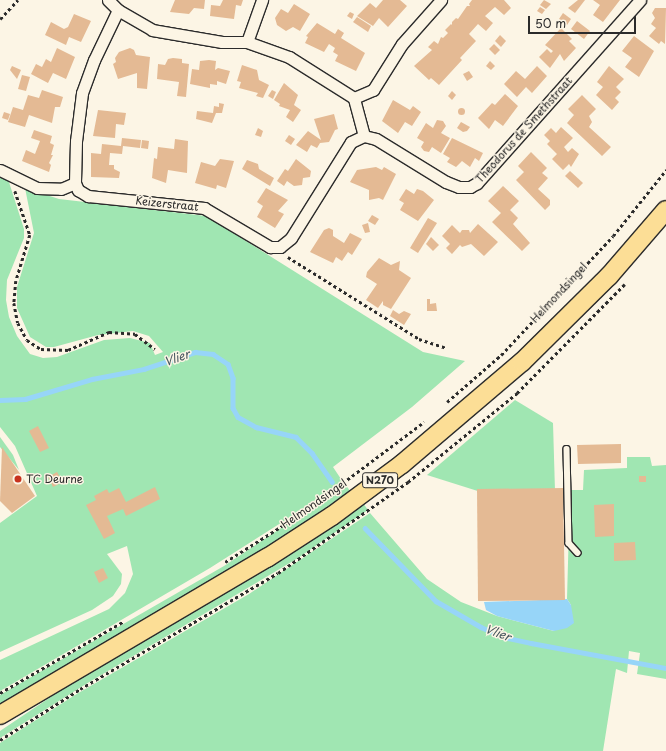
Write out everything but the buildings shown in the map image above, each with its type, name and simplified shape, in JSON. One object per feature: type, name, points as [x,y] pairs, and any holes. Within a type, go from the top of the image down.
[{"type":"main road","name":"Helmondsingel","points":[[0,715],[267,558],[332,516],[402,464],[522,362],[609,276],[666,210]]},
{"type":"street","points":[[108,0],[118,10],[152,30],[222,42],[247,42],[289,57],[354,98],[364,136],[351,142],[291,238],[280,247]]},
{"type":"street","points":[[247,42],[262,0]]},
{"type":"street","points":[[354,98],[373,90],[402,44],[441,0]]},
{"type":"street","name":"Theodorus de Smethstraat","points":[[364,136],[376,139],[446,182],[459,187],[470,187],[477,183],[640,0]]},
{"type":"street","points":[[0,170],[37,188],[61,189],[75,183],[76,141],[82,93],[94,60],[118,10]]},
{"type":"street","name":"Keizerstraat","points":[[75,183],[78,190],[88,196],[204,208],[270,247],[280,247]]},
{"type":"lane","points":[[567,449],[569,543],[578,553]]},
{"type":"path","points":[[0,19],[18,0]]},
{"type":"path","name":"Helmondsingel","points":[[444,405],[501,355],[613,236],[666,170]]},
{"type":"path","points":[[14,177],[15,190],[30,236],[16,281],[14,303],[18,323],[27,340],[41,349],[68,350],[110,332],[135,334],[155,349]]},
{"type":"path","points":[[280,247],[289,258],[419,339],[446,348]]},
{"type":"path","name":"Helmondsingel","points":[[219,566],[304,512],[427,420]]},
{"type":"path","points":[[0,693],[132,617]]},
{"type":"green space","points":[[0,176],[8,179],[24,229],[24,238],[7,280],[6,300],[9,317],[17,336],[30,354],[43,358],[57,357],[104,340],[130,338],[150,343],[155,355],[163,352],[149,336],[133,331],[98,335],[54,347],[46,347],[30,337],[17,308],[17,287],[34,233],[25,188],[59,199],[206,216],[423,352],[465,361],[412,407],[333,467],[343,482],[210,568],[0,691],[0,660],[109,609],[125,593],[133,574],[127,546],[107,554],[122,574],[121,584],[113,596],[92,610],[0,652],[0,523],[37,496],[15,446],[0,427]]},
{"type":"green space","points":[[515,400],[553,423],[555,491],[484,493],[427,475]]},
{"type":"green space","points":[[0,437],[13,455],[19,470],[0,447]]},
{"type":"green space","points":[[627,457],[650,457],[652,466],[666,465],[666,679],[637,674],[640,653],[629,651],[627,673],[616,669],[603,751],[0,751],[0,743],[75,695],[249,594],[370,513],[427,579],[461,602],[497,616],[554,631],[571,605],[567,599],[570,490],[583,490],[584,470],[627,468]]},
{"type":"green space","points":[[346,485],[350,491],[266,549],[0,705],[0,695],[224,566]]},
{"type":"green space","points":[[363,503],[368,510],[298,558],[86,684],[0,738],[0,731],[73,682]]},
{"type":"water","points":[[567,599],[571,605],[574,623],[567,628],[554,631],[497,616],[486,610],[484,602]]},
{"type":"waterway","name":"Vlier","points":[[0,400],[25,399],[92,379],[144,369],[195,352],[213,354],[228,364],[233,378],[233,408],[238,417],[256,427],[296,437],[312,453],[332,482]]},
{"type":"waterway","name":"Vlier","points":[[365,528],[436,601],[481,627],[503,637],[666,668]]},
{"type":"place","name":"TC Deurne","points":[[18,479]]}]
